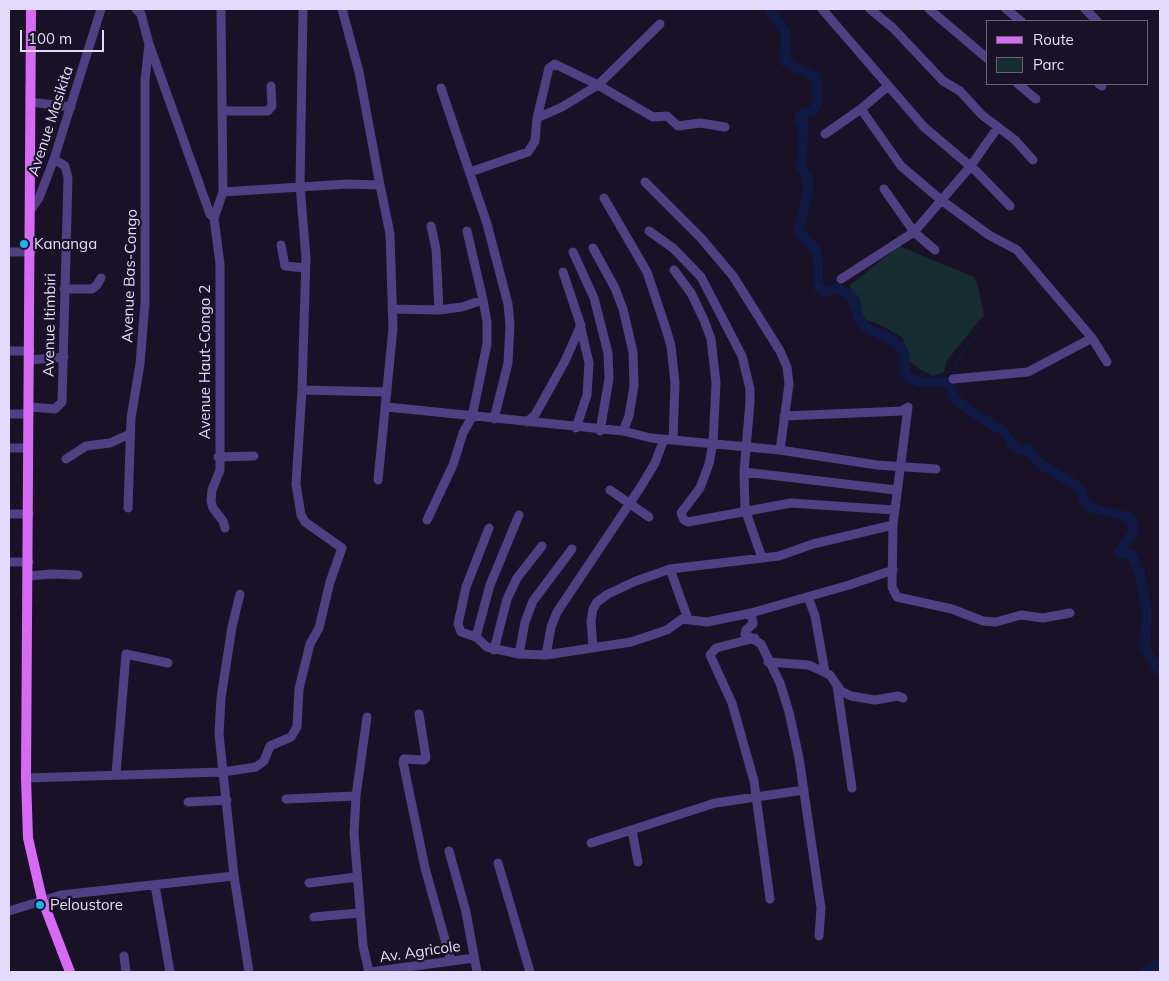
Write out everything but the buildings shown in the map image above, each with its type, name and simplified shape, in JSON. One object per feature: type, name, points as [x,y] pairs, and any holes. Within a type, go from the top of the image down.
[{"type":"main road","points":[[31,9],[29,576],[26,778],[28,838],[42,899],[70,972]]},
{"type":"street","name":"Avenue Masikita","points":[[30,211],[39,198],[54,160],[101,9]]},
{"type":"street","name":"Avenue Haut-Congo 2","points":[[221,9],[223,192],[214,218],[220,256],[219,477],[214,483],[211,501],[225,528]]},
{"type":"street","points":[[26,778],[224,772],[256,767],[264,761],[270,746],[284,741],[295,732],[299,689],[310,644],[318,628],[330,582],[342,548],[337,542],[309,526],[301,515],[296,484],[302,390],[305,268],[301,188],[303,9]]},
{"type":"street","points":[[342,9],[359,72],[390,234],[393,338],[378,480]]},
{"type":"street","points":[[822,9],[924,127],[970,167],[1010,206]]},
{"type":"street","points":[[870,9],[893,28],[943,81],[960,91],[982,115],[1015,140],[1033,160]]},
{"type":"street","points":[[929,9],[986,57]]},
{"type":"street","points":[[1006,9],[1020,20]]},
{"type":"street","points":[[1084,9],[1096,20]]},
{"type":"street","points":[[140,10],[149,44],[210,214],[214,218]]},
{"type":"street","points":[[537,118],[562,107],[598,85],[660,24]]},
{"type":"street","name":"Avenue Bas-Congo","points":[[128,508],[130,434],[140,364],[145,303],[145,80],[149,44]]},
{"type":"street","points":[[470,172],[528,152],[535,141],[537,118],[549,68],[553,64],[598,85],[654,117],[670,118],[678,126],[700,123],[725,126]]},
{"type":"street","points":[[1019,85],[1036,98]]},
{"type":"street","points":[[222,111],[268,111],[272,106],[272,86]]},
{"type":"street","points":[[825,134],[861,109],[888,86]]},
{"type":"street","points":[[441,88],[470,172],[499,267],[510,325],[508,363],[494,419]]},
{"type":"street","points":[[30,102],[71,107]]},
{"type":"street","points":[[861,109],[896,161],[941,200],[989,234],[1017,250],[1092,338],[1106,362]]},
{"type":"street","points":[[841,279],[914,232],[970,167],[998,127]]},
{"type":"street","name":"Avenue Itimbiri","points":[[9,414],[30,410],[54,409],[62,402],[68,178],[65,166],[54,160]]},
{"type":"street","points":[[645,182],[701,238],[733,276],[771,335],[787,367],[789,384],[780,450]]},
{"type":"street","points":[[223,192],[347,184],[380,185]]},
{"type":"street","points":[[884,189],[914,232],[935,250]]},
{"type":"street","points":[[546,655],[551,627],[557,612],[630,504],[668,439],[675,383],[671,346],[648,272],[604,198]]},
{"type":"street","points":[[431,226],[436,249],[439,310]]},
{"type":"street","points":[[427,520],[454,466],[463,432],[472,417],[487,344],[484,300],[467,231]]},
{"type":"street","points":[[649,232],[673,248],[701,276],[742,356],[750,389],[744,472],[745,509],[762,558]]},
{"type":"street","points":[[281,245],[285,266],[305,268]]},
{"type":"street","points":[[594,248],[609,272],[618,295],[634,352],[634,386],[629,416],[623,431]]},
{"type":"street","points":[[9,252],[30,252]]},
{"type":"street","points":[[573,252],[594,298],[608,353],[610,378],[600,431]]},
{"type":"street","points":[[674,270],[698,304],[711,340],[716,383],[713,442],[705,478],[690,504],[681,513],[682,517],[688,522],[745,509],[791,503],[816,503],[894,510]]},
{"type":"street","points":[[563,272],[581,325],[589,363],[587,395],[576,428]]},
{"type":"street","points":[[64,289],[92,289],[98,285],[101,278]]},
{"type":"street","points":[[392,309],[439,310],[462,307],[484,300]]},
{"type":"street","points":[[527,422],[534,415],[565,361],[581,325]]},
{"type":"street","points":[[953,379],[1028,372],[1092,338]]},
{"type":"street","points":[[9,351],[30,356],[64,357]]},
{"type":"street","points":[[302,390],[387,392]]},
{"type":"street","points":[[387,407],[600,431],[623,431],[638,437],[713,442],[899,467],[936,469]]},
{"type":"street","points":[[784,416],[902,411],[908,407],[893,525],[892,587],[897,597],[952,608],[983,621],[996,622],[1021,615],[1043,618],[1070,613]]},
{"type":"street","points":[[66,459],[86,446],[110,443],[130,434]]},
{"type":"street","points":[[9,448],[28,448]]},
{"type":"street","points":[[218,458],[254,456]]},
{"type":"street","points":[[744,472],[896,490]]},
{"type":"street","points":[[610,490],[649,517]]},
{"type":"street","points":[[9,514],[29,514]]},
{"type":"street","points":[[476,637],[490,585],[519,515]]},
{"type":"street","points":[[593,648],[591,621],[593,609],[597,602],[608,594],[636,581],[670,569],[779,556],[813,544],[893,525]]},
{"type":"street","points":[[489,528],[466,586],[458,624],[461,632],[476,637],[487,647],[519,654],[546,655],[631,642],[667,630],[676,622],[688,619],[707,622],[751,613],[893,570]]},
{"type":"street","points":[[494,650],[507,599],[518,578],[542,546]]},
{"type":"street","points":[[519,654],[525,622],[533,601],[572,549]]},
{"type":"street","points":[[9,562],[29,562]]},
{"type":"street","points":[[670,569],[688,619]]},
{"type":"street","points":[[29,576],[51,574],[78,575]]},
{"type":"street","points":[[240,594],[232,627],[221,698],[219,734],[234,876],[249,972]]},
{"type":"street","points":[[808,597],[815,616],[825,672]]},
{"type":"street","points":[[751,613],[753,624],[745,632],[761,644],[783,691],[804,790],[821,908],[819,936]]},
{"type":"street","points":[[755,638],[716,648],[710,654],[732,703],[757,796],[770,899]]},
{"type":"street","points":[[116,774],[126,654],[168,663]]},
{"type":"street","points":[[768,662],[809,665],[825,672],[837,686],[851,696],[868,700],[883,700],[898,696],[903,698]]},
{"type":"street","points":[[837,686],[852,788]]},
{"type":"street","points":[[418,714],[426,758],[424,760],[404,759],[403,762],[425,868],[451,961]]},
{"type":"street","points":[[367,717],[356,796],[354,833],[363,946],[370,972]]},
{"type":"street","points":[[591,843],[715,803],[804,790]]},
{"type":"street","points":[[286,799],[356,796]]},
{"type":"street","points":[[188,802],[227,800]]},
{"type":"street","points":[[632,830],[638,862]]},
{"type":"street","points":[[449,851],[466,912],[477,972]]},
{"type":"street","points":[[498,863],[530,971],[519,972]]},
{"type":"street","points":[[9,911],[42,899],[61,895],[234,876]]},
{"type":"street","points":[[309,883],[356,877]]},
{"type":"street","points":[[155,885],[170,972]]},
{"type":"street","points":[[314,917],[360,913]]},
{"type":"street","points":[[124,956],[126,972]]},
{"type":"street","name":"Av. Agricole","points":[[370,972],[474,958]]},
{"type":"green space","points":[[899,246],[974,277],[978,286],[984,315],[947,360],[944,372],[933,376],[918,368],[907,359],[903,338],[883,326],[862,318],[860,300],[849,286]]},
{"type":"waterway","points":[[769,9],[786,33],[785,60],[790,65],[816,77],[818,101],[813,111],[801,114],[799,119],[804,124],[801,168],[808,178],[808,193],[799,228],[801,234],[815,249],[818,259],[818,287],[825,292],[837,288],[852,296],[859,318],[864,326],[892,340],[901,348],[905,356],[904,371],[909,378],[921,382],[946,382],[951,386],[953,397],[970,411],[1005,432],[1012,445],[1020,450],[1028,449],[1040,464],[1076,485],[1082,493],[1084,501],[1092,508],[1129,517],[1134,524],[1133,532],[1119,553],[1132,555],[1141,577],[1147,614],[1144,647],[1160,672]]},
{"type":"waterway","points":[[946,382],[954,372],[961,353],[980,333]]},
{"type":"waterway","points":[[1145,972],[1160,963]]},
{"type":"place","name":"Kananga","points":[[24,244]]},
{"type":"place","name":"Peloustore","points":[[40,905]]}]
